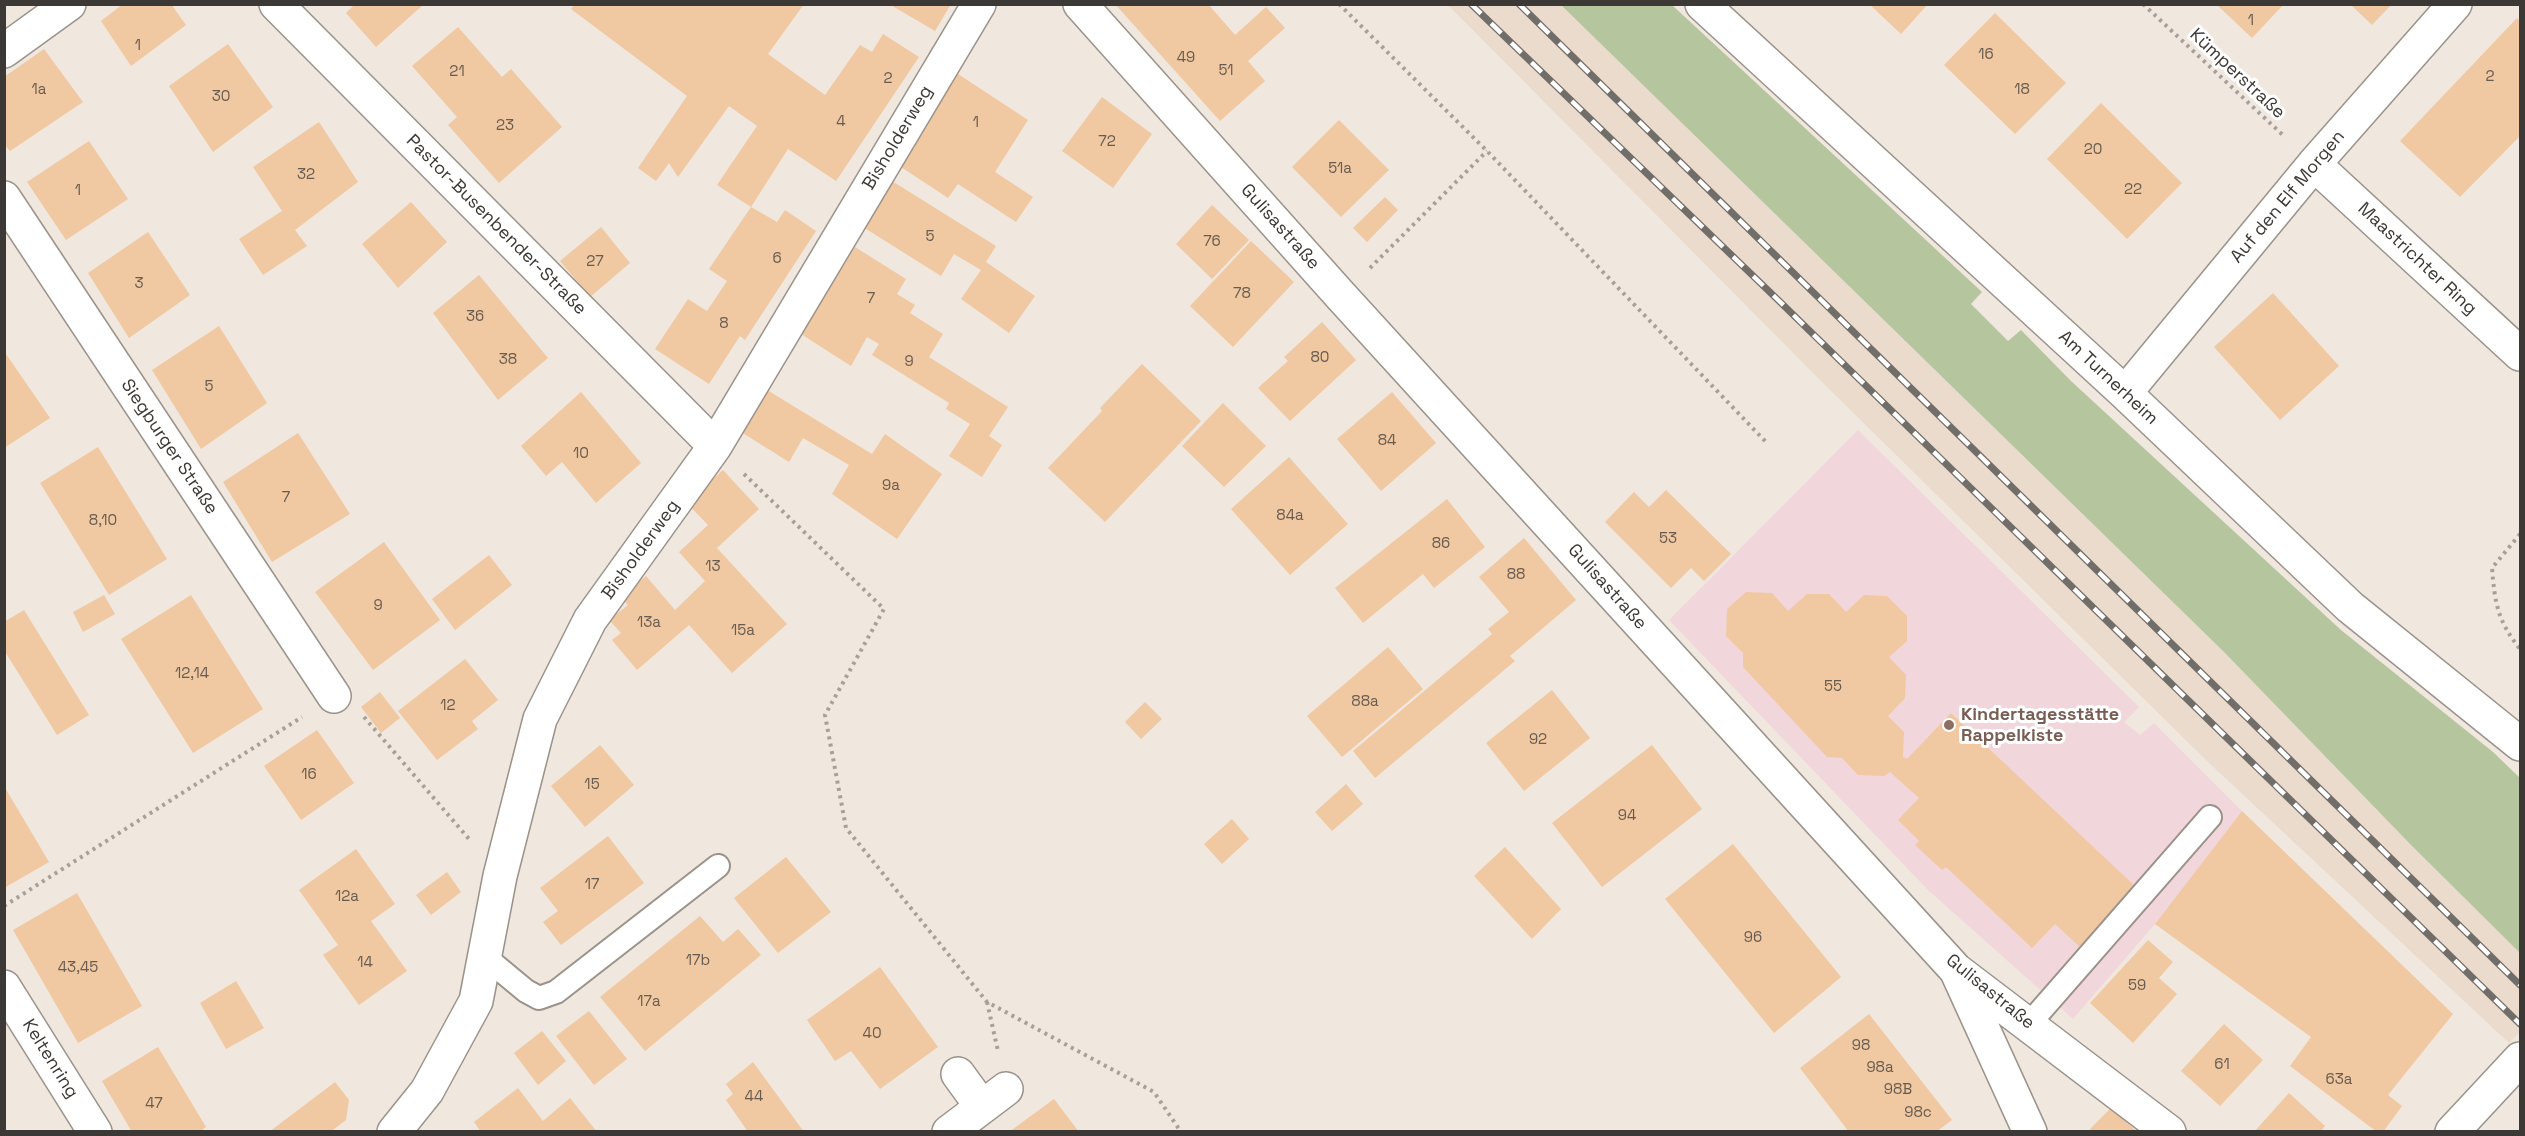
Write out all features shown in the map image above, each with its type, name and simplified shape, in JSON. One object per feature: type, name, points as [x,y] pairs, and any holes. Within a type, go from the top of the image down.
[{"type":"street","points":[[4,51],[69,4]]},
{"type":"street","name":"Bisholderweg","points":[[394,1131],[427,1091],[476,1001],[500,876],[540,719],[590,620],[715,446],[979,4]]},
{"type":"street","name":"Gulisastraße","points":[[1080,4],[1341,296],[1956,970],[2169,1131]]},
{"type":"street","name":"Am Turnerheim","points":[[1702,4],[2125,393],[2350,606],[2520,744]]},
{"type":"street","name":"Auf den Elf Morgen","points":[[2125,393],[2314,164],[2455,4]]},
{"type":"street","name":"Pastor-Busenbender-Straße","points":[[281,6],[715,446]]},
{"type":"street","name":"Maastrichter Ring","points":[[2314,164],[2520,354]]},
{"type":"street","name":"Siegburger Straße","points":[[4,198],[334,696]]},
{"type":"street","points":[[1956,970],[2031,1131]]},
{"type":"street","name":"Keltenring","points":[[4,987],[95,1131]]},
{"type":"street","points":[[2452,1131],[2510,1069]]},
{"type":"street","points":[[949,1131],[994,1098],[958,1074]]},
{"type":"lane","points":[[2029,1024],[2210,817]]},
{"type":"lane","points":[[485,957],[526,991],[539,998],[556,992],[717,866]]},
{"type":"path","points":[[1340,4],[1487,151],[1766,442]]},
{"type":"path","name":"Kümperstraße","points":[[2143,4],[2314,164]]},
{"type":"path","points":[[1341,296],[1487,151]]},
{"type":"path","points":[[715,446],[884,609],[825,715],[846,828],[987,1002],[1154,1092],[1180,1131]]},
{"type":"path","points":[[2520,534],[2492,568],[2494,602],[2507,632],[2520,649]]},
{"type":"path","points":[[4,906],[334,696],[357,709],[500,876]]},
{"type":"path","points":[[987,1002],[994,1098]]},
{"type":"shaded area","points":[[1448,5],[1561,5],[2223,651],[2412,846],[2520,953],[2520,1032],[2509,1043],[2207,761],[1824,384]]},
{"type":"shaded area","name":"Kindertagesstätte Rappelkiste","points":[[1858,430],[2139,707],[2124,722],[2140,735],[2154,723],[2242,811],[2155,924],[2073,1019],[1928,890],[1669,620]]},
{"type":"green space","points":[[1561,5],[1672,5],[1982,292],[1971,304],[2008,341],[2021,330],[2071,381],[2341,630],[2493,752],[2520,778],[2520,953],[2412,846],[2223,651]]},
{"type":"building","points":[[123,4],[171,4],[186,25],[131,66],[101,21]]},
{"type":"building","points":[[355,4],[424,4],[376,47],[346,13]]},
{"type":"building","points":[[575,4],[804,4],[768,54],[825,95],[860,45],[872,52],[883,34],[919,57],[836,181],[788,149],[751,207],[717,185],[757,126],[729,106],[678,177],[669,163],[656,181],[638,168],[687,96],[571,9]]},
{"type":"building","points":[[889,4],[951,4],[935,31]]},
{"type":"building","points":[[1115,4],[1208,4],[1235,35],[1266,7],[1285,28],[1248,61],[1265,81],[1220,121]]},
{"type":"building","points":[[1869,4],[1928,4],[1901,34]]},
{"type":"building","points":[[2216,4],[2284,4],[2252,38]]},
{"type":"building","points":[[2350,4],[2392,4],[2372,25]]},
{"type":"building","points":[[1995,13],[2066,83],[2015,134],[1944,65]]},
{"type":"building","points":[[2517,18],[2520,22],[2520,136],[2460,197],[2400,141]]},
{"type":"building","points":[[458,27],[502,77],[511,69],[562,127],[499,183],[448,125],[457,117],[412,66]]},
{"type":"building","points":[[228,44],[273,107],[213,152],[169,86]]},
{"type":"building","points":[[44,49],[83,102],[10,151],[4,144],[4,77]]},
{"type":"building","points":[[958,74],[1028,120],[995,172],[1033,197],[1016,222],[958,184],[948,198],[898,165]]},
{"type":"building","points":[[1102,97],[1152,134],[1113,188],[1062,151]]},
{"type":"building","points":[[2101,103],[2182,183],[2127,239],[2047,159]]},
{"type":"building","points":[[1339,120],[1389,170],[1341,217],[1292,167]]},
{"type":"building","points":[[319,122],[358,182],[295,230],[307,246],[263,275],[239,239],[282,211],[253,167]]},
{"type":"building","points":[[89,141],[128,199],[66,240],[27,182]]},
{"type":"building","points":[[892,181],[996,246],[986,262],[1035,296],[1009,333],[961,299],[981,270],[954,254],[941,276],[863,227]]},
{"type":"building","points":[[1385,197],[1398,210],[1367,242],[1353,228]]},
{"type":"building","points":[[411,202],[447,242],[398,288],[362,244]]},
{"type":"building","points":[[1212,205],[1249,240],[1212,279],[1176,244]]},
{"type":"building","points":[[751,207],[777,222],[785,210],[816,231],[745,340],[740,336],[709,384],[655,349],[688,299],[707,311],[727,281],[709,269]]},
{"type":"building","points":[[601,227],[630,263],[590,297],[560,261]]},
{"type":"building","points":[[148,232],[190,295],[129,338],[88,273]]},
{"type":"building","points":[[1251,241],[1294,282],[1233,347],[1190,306]]},
{"type":"building","points":[[855,247],[906,279],[897,294],[915,305],[910,313],[943,334],[929,357],[1008,407],[989,436],[1002,445],[982,477],[949,456],[970,424],[946,409],[949,403],[872,355],[879,344],[867,337],[851,366],[801,334]]},
{"type":"building","points":[[479,275],[548,358],[498,400],[433,313]]},
{"type":"building","points":[[2273,293],[2339,366],[2280,420],[2214,347]]},
{"type":"building","points":[[1322,322],[1356,360],[1290,421],[1258,388],[1288,361],[1284,357]]},
{"type":"building","points":[[219,326],[267,403],[201,449],[152,370]]},
{"type":"building","points":[[4,351],[50,418],[4,448]]},
{"type":"building","points":[[1142,364],[1201,421],[1105,522],[1048,468],[1102,411],[1100,408]]},
{"type":"building","points":[[767,390],[872,454],[885,434],[942,474],[897,539],[832,494],[849,465],[803,438],[789,462],[741,432]]},
{"type":"building","points":[[581,392],[641,463],[596,503],[562,462],[546,476],[521,446]]},
{"type":"building","points":[[1392,392],[1436,443],[1381,491],[1337,439]]},
{"type":"building","points":[[1223,403],[1266,446],[1224,487],[1182,446]]},
{"type":"building","points":[[298,433],[350,514],[272,562],[223,482]]},
{"type":"building","points":[[98,447],[167,559],[109,595],[40,483]]},
{"type":"building","points":[[1289,457],[1348,524],[1290,575],[1231,509]]},
{"type":"building","points":[[723,470],[759,509],[717,548],[787,624],[732,673],[689,625],[637,670],[612,640],[621,633],[609,620],[628,605],[620,597],[646,576],[675,610],[705,581],[679,552],[708,525],[687,503]]},
{"type":"building","points":[[1666,490],[1731,554],[1704,581],[1691,568],[1671,588],[1605,522],[1634,492],[1649,507]]},
{"type":"building","points":[[1447,499],[1485,547],[1434,588],[1423,574],[1363,623],[1335,588]]},
{"type":"building","points":[[1524,538],[1576,600],[1510,656],[1515,661],[1375,778],[1353,751],[1492,634],[1488,629],[1509,612],[1479,577]]},
{"type":"building","points":[[384,542],[440,620],[373,670],[315,592]]},
{"type":"building","points":[[489,555],[512,585],[455,630],[432,599]]},
{"type":"building","points":[[1746,592],[1772,593],[1788,611],[1807,594],[1829,594],[1846,612],[1864,595],[1887,596],[1907,616],[1907,641],[1889,657],[1906,675],[1905,698],[1888,716],[1904,732],[1903,757],[1907,759],[1951,713],[2137,888],[2081,948],[2055,924],[2032,948],[1946,867],[1942,870],[1915,845],[1919,841],[1898,820],[1919,798],[1890,772],[1884,776],[1858,775],[1842,758],[1827,757],[1743,667],[1743,653],[1726,636],[1727,609]]},
{"type":"building","points":[[104,595],[115,614],[83,632],[73,612]]},
{"type":"building","points":[[191,595],[263,709],[193,753],[121,639]]},
{"type":"building","points":[[24,610],[89,715],[57,735],[4,650],[4,622]]},
{"type":"building","points":[[1388,647],[1423,689],[1342,757],[1307,716]]},
{"type":"building","points":[[465,659],[498,700],[472,721],[478,729],[437,760],[398,711]]},
{"type":"building","points":[[1552,690],[1590,738],[1524,791],[1486,743]]},
{"type":"building","points":[[380,692],[400,718],[381,733],[361,707]]},
{"type":"building","points":[[1145,702],[1162,719],[1141,739],[1125,722]]},
{"type":"building","points":[[317,730],[354,783],[301,820],[264,766]]},
{"type":"building","points":[[600,745],[634,785],[585,827],[551,786]]},
{"type":"building","points":[[1652,745],[1702,809],[1602,887],[1552,823]]},
{"type":"building","points":[[1346,784],[1363,804],[1332,831],[1315,812]]},
{"type":"building","points":[[4,786],[49,862],[4,888]]},
{"type":"building","points":[[2242,811],[2453,1014],[2388,1095],[2402,1106],[2383,1132],[2377,1132],[2290,1066],[2311,1037],[2155,924]]},
{"type":"building","points":[[1232,819],[1249,839],[1222,864],[1204,844]]},
{"type":"building","points":[[608,836],[644,883],[561,945],[543,922],[558,911],[540,888]]},
{"type":"building","points":[[1733,844],[1841,977],[1774,1033],[1665,899]]},
{"type":"building","points":[[1505,847],[1561,909],[1532,939],[1474,876]]},
{"type":"building","points":[[356,849],[395,904],[371,921],[407,971],[359,1005],[323,955],[338,945],[299,890]]},
{"type":"building","points":[[786,857],[831,912],[778,953],[734,898]]},
{"type":"building","points":[[447,872],[461,892],[431,915],[416,895]]},
{"type":"building","points":[[77,893],[142,1006],[78,1043],[13,930]]},
{"type":"building","points":[[700,916],[723,942],[738,929],[761,955],[645,1051],[600,997]]},
{"type":"building","points":[[2148,940],[2173,962],[2159,978],[2177,994],[2133,1043],[2090,1003]]},
{"type":"building","points":[[880,967],[938,1047],[880,1089],[851,1051],[835,1061],[807,1020]]},
{"type":"building","points":[[236,981],[264,1028],[226,1049],[200,1003]]},
{"type":"building","points":[[589,1011],[627,1059],[594,1085],[556,1036]]},
{"type":"building","points":[[1869,1014],[1952,1120],[1936,1132],[1849,1132],[1800,1068]]},
{"type":"building","points":[[2224,1024],[2263,1060],[2220,1106],[2181,1071]]},
{"type":"building","points":[[542,1031],[566,1061],[538,1085],[514,1053]]},
{"type":"building","points":[[158,1047],[206,1127],[199,1132],[132,1132],[102,1081]]},
{"type":"building","points":[[753,1062],[804,1132],[748,1132],[726,1100],[733,1094],[726,1084]]},
{"type":"building","points":[[335,1082],[349,1100],[346,1120],[330,1132],[269,1132]]},
{"type":"building","points":[[518,1088],[543,1121],[570,1098],[597,1132],[481,1132],[474,1122]]},
{"type":"building","points":[[2289,1093],[2325,1126],[2320,1132],[2254,1132]]},
{"type":"building","points":[[1054,1099],[1079,1132],[1009,1132]]},
{"type":"building","points":[[2111,1108],[2137,1132],[2092,1132],[2090,1129]]},
{"type":"railway","points":[[1471,4],[1775,297],[2520,1024]]},
{"type":"railway","points":[[1519,4],[2520,985]]},
{"type":"place","name":"Kindertagesstätte Rappelkiste","points":[[1949,725]]}]
